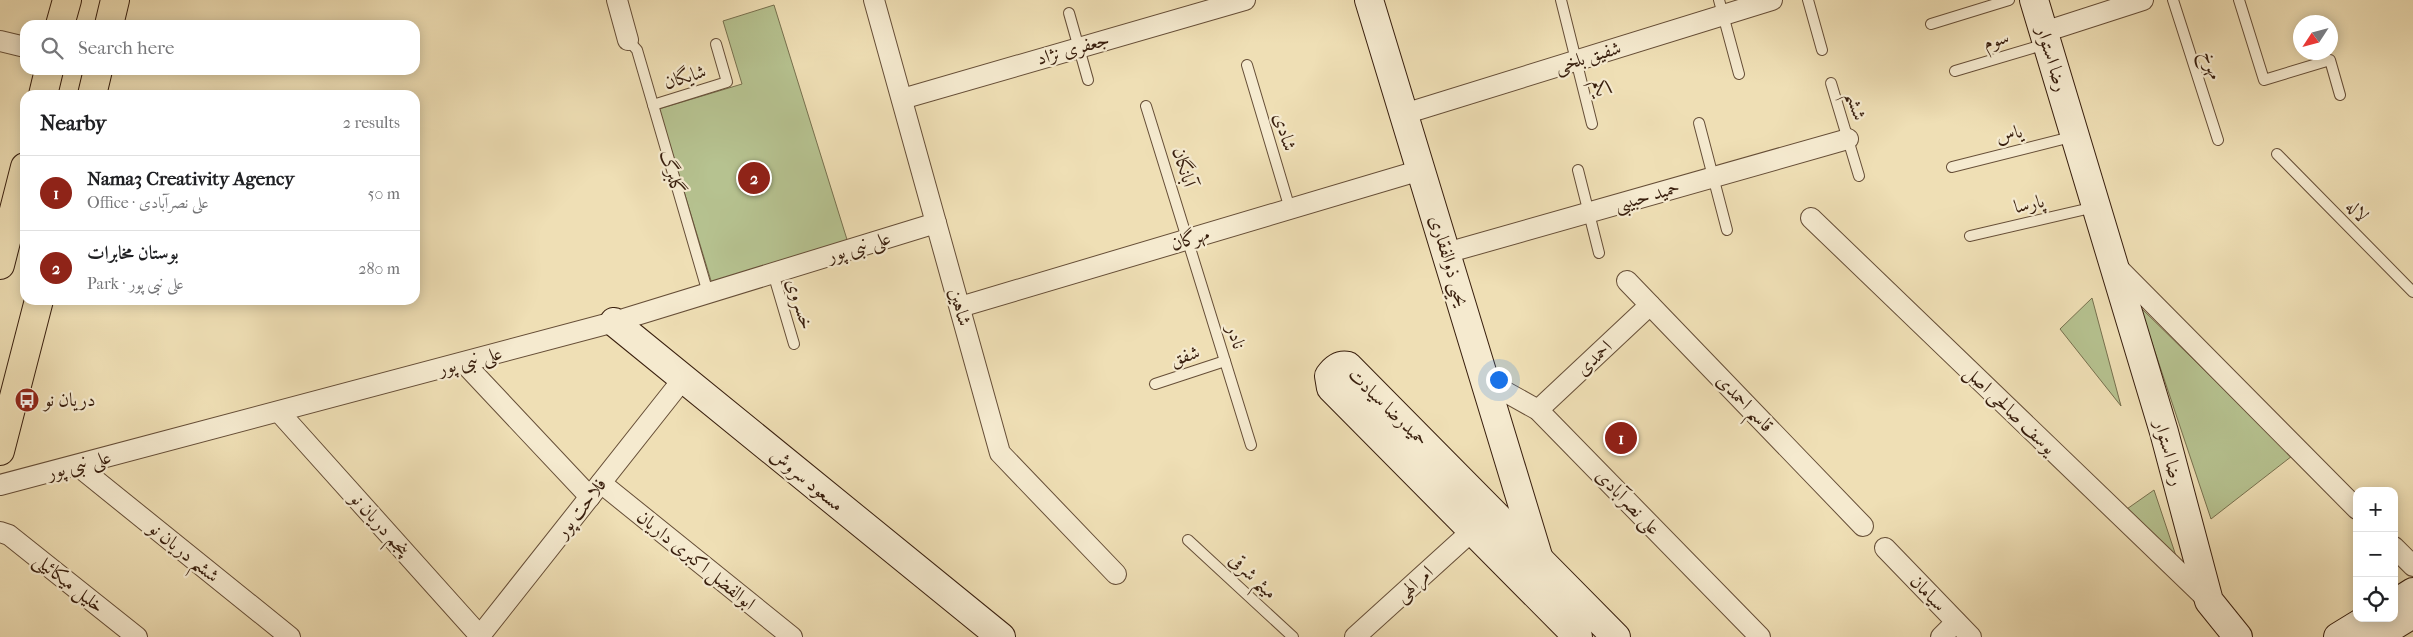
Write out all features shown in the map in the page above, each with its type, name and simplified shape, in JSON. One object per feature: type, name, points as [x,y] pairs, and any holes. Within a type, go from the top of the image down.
[{"type":"main road","points":[[61,20],[67,0]]},
{"type":"main road","points":[[110,20],[115,0]]},
{"type":"main road","points":[[44,90],[48,75]]},
{"type":"main road","points":[[93,90],[97,75]]},
{"type":"main road","points":[[2,254],[20,186]]},
{"type":"main road","points":[[0,451],[38,305]]},
{"type":"street","name":"گلبرگ","points":[[616,0],[633,46]]},
{"type":"street","name":"شاهین","points":[[874,0],[1000,453],[1116,574]]},
{"type":"street","name":"جعفری نژاد","points":[[902,99],[1245,0]]},
{"type":"street","name":"یحیی ذوالفقاری","points":[[1369,0],[1486,382],[1520,527],[1539,560],[1616,637]]},
{"type":"street","name":"شفیق بلخی","points":[[1404,114],[1576,61],[1721,8],[1772,0]]},
{"type":"street","name":"رضا استوار","points":[[2034,0],[2164,432],[2209,601],[2238,637]]},
{"type":"street","points":[[2046,38],[2114,4],[2143,0]]},
{"type":"street","points":[[0,41],[20,46]]},
{"type":"street","name":"حمید حبیبی","points":[[1446,253],[1848,139]]},
{"type":"street","name":"مهرگان","points":[[960,307],[1421,170]]},
{"type":"street","name":"یوسف صالحی اصل","points":[[1811,218],[2209,601]]},
{"type":"street","name":"علی نبی پور","points":[[0,485],[78,466],[614,322],[936,223]]},
{"type":"street","name":"رضا استوار","points":[[2113,263],[2353,505]]},
{"type":"street","name":"قاسم احمدی","points":[[1627,280],[1863,526]]},
{"type":"street","name":"احمدی","points":[[1538,410],[1650,305]]},
{"type":"street","name":"مسعود سروش","points":[[614,322],[1001,637]]},
{"type":"street","name":"ابوالفضل اکبری داریان","points":[[464,362],[596,490],[792,637]]},
{"type":"street","name":"حمیدرضا سیادت","points":[[1520,527],[1348,366],[1339,366],[1328,376],[1331,388],[1578,637]]},
{"type":"street","name":"فلاحت پور","points":[[480,637],[683,379]]},
{"type":"street","name":"علی نصرآبادی","points":[[1486,382],[1538,410],[1760,637]]},
{"type":"street","name":"پنجم دریان‌ نو","points":[[279,412],[480,637]]},
{"type":"street","name":"ششم دریان نو","points":[[78,466],[290,637]]},
{"type":"street","name":"امرالهی","points":[[1356,637],[1473,530]]},
{"type":"street","name":"خلیل میکائیلی","points":[[0,532],[9,535],[138,637]]},
{"type":"street","name":"سیامان","points":[[1885,548],[1971,637]]},
{"type":"street","points":[[2398,551],[2413,566]]},
{"type":"street","points":[[2398,601],[2413,592]]},
{"type":"street","points":[[2375,637],[2413,614]]},
{"type":"street","points":[[1941,637],[1956,622]]},
{"type":"street","points":[[2338,637],[2362,622]]},
{"type":"lane","name":"یکم","points":[[1561,0],[1592,124]]},
{"type":"lane","points":[[1808,0],[1822,50]]},
{"type":"lane","points":[[1931,24],[2009,0]]},
{"type":"lane","name":"مهرخ","points":[[2173,0],[2218,140]]},
{"type":"lane","points":[[2239,0],[2264,80],[2330,60],[2340,95]]},
{"type":"lane","points":[[1721,8],[1739,74]]},
{"type":"lane","points":[[1069,12],[1088,80]]},
{"type":"lane","name":"سوم","points":[[1955,71],[2046,38]]},
{"type":"lane","name":"شایگان","points":[[653,105],[728,82],[716,44]]},
{"type":"lane","name":"گلبرگ","points":[[633,46],[653,105],[708,294]]},
{"type":"lane","name":"شادی","points":[[1248,66],[1290,209]]},
{"type":"lane","name":"ششم","points":[[1831,83],[1859,176]]},
{"type":"lane","name":"آبانگان","points":[[1146,106],[1188,239]]},
{"type":"lane","points":[[1699,123],[1727,230]]},
{"type":"lane","name":"یاس","points":[[1952,167],[2075,136]]},
{"type":"lane","name":"لاله","points":[[2276,154],[2413,292]]},
{"type":"lane","points":[[1578,170],[1599,253]]},
{"type":"lane","name":"پارسا","points":[[1970,236],[2096,207]]},
{"type":"lane","name":"نادر","points":[[1188,239],[1251,445]]},
{"type":"lane","name":"خسروی","points":[[773,273],[794,344]]},
{"type":"lane","name":"شفق","points":[[1155,384],[1225,361]]},
{"type":"lane","name":"میثم شرقی","points":[[1188,540],[1294,637]]},
{"type":"green space","points":[[774,5],[849,246],[712,284],[659,109],[742,84],[723,21]]},
{"type":"green space","points":[[2092,298],[2121,406],[2060,329]]},
{"type":"green space","points":[[2140,307],[2292,456],[2211,519]]},
{"type":"green space","points":[[2154,490],[2177,559],[2124,511]]},
{"type":"place","name":"بوستان مخابرات","points":[[754,178]]},
{"type":"place","name":"دریان نو","points":[[27,400]]},
{"type":"place","name":"Nama3 Creativity Agency","points":[[1621,438]]}]
